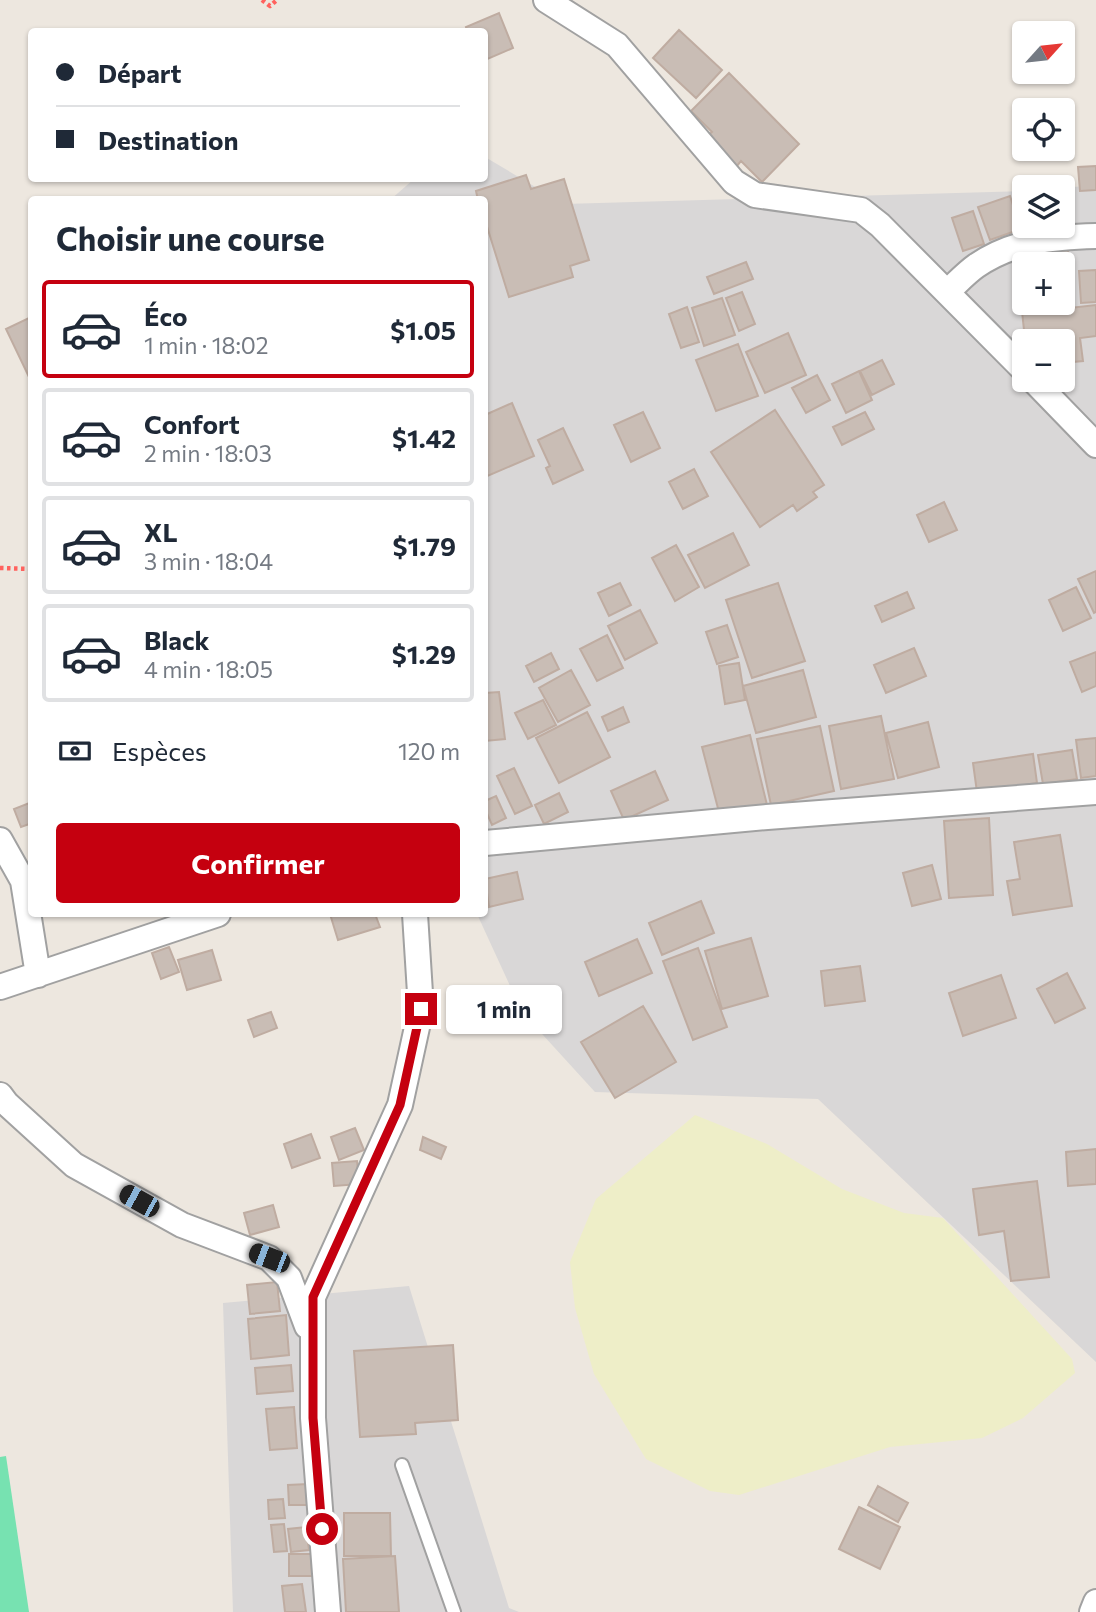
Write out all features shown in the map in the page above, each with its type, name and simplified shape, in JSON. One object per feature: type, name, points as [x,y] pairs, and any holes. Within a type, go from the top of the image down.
[{"type":"street","points":[[546,0],[617,45],[734,182],[755,195],[861,210],[880,225],[1012,358]]},
{"type":"street","points":[[947,292],[976,266],[1019,244],[1055,236],[1096,236]]},
{"type":"street","points":[[1045,392],[1096,445]]},
{"type":"street","points":[[488,843],[767,817],[1096,793]]},
{"type":"street","points":[[0,840],[23,881],[28,912]]},
{"type":"street","points":[[29,917],[38,975]]},
{"type":"street","points":[[0,987],[209,917]]},
{"type":"street","points":[[328,1612],[313,1418],[313,1297],[400,1105],[421,1009],[415,917]]},
{"type":"street","points":[[0,1095],[74,1165],[182,1225],[269,1258],[289,1278],[313,1341]]},
{"type":"street","points":[[1092,1612],[1096,1602]]},
{"type":"lane","points":[[402,1465],[454,1612]]},
{"type":"path","points":[[262,0],[270,6],[277,0]]},
{"type":"path","points":[[0,568],[28,569]]},
{"type":"shaded area","points":[[488,159],[564,204],[1012,191],[1012,238],[1075,238],[1075,187],[1096,185],[1096,1362],[818,1099],[595,1092],[522,1012],[478,917],[488,917],[488,196],[395,196],[411,182],[488,182]]},
{"type":"shaded area","points":[[409,1286],[509,1608],[519,1612],[233,1612],[223,1303]]},
{"type":"green space","points":[[695,1115],[767,1144],[842,1189],[904,1213],[943,1218],[1072,1359],[1075,1373],[1023,1418],[982,1438],[890,1447],[739,1495],[710,1491],[646,1459],[594,1374],[575,1308],[570,1262],[596,1199]]},
{"type":"green space","points":[[6,1456],[29,1612],[0,1612],[0,1457]]},
{"type":"building","points":[[499,13],[513,48],[488,59],[488,28],[466,27]]},
{"type":"building","points":[[679,30],[722,70],[696,98],[653,58]]},
{"type":"building","points":[[729,73],[799,144],[762,182],[741,161],[736,167],[706,137],[712,132],[691,111]]},
{"type":"building","points":[[1096,166],[1096,190],[1080,191],[1078,167]]},
{"type":"building","points":[[526,175],[531,189],[564,179],[589,260],[570,266],[573,277],[509,297],[488,230],[488,196],[477,196],[476,191]]},
{"type":"building","points":[[1010,196],[1012,232],[990,240],[978,207]]},
{"type":"building","points":[[973,211],[984,244],[963,251],[952,218]]},
{"type":"building","points":[[1068,248],[1068,252],[1014,252]]},
{"type":"building","points":[[746,262],[753,279],[714,294],[707,277]]},
{"type":"building","points":[[1096,270],[1096,302],[1081,303],[1079,271]]},
{"type":"building","points":[[742,292],[755,324],[739,331],[726,298]]},
{"type":"building","points":[[722,298],[735,335],[704,346],[692,308]]},
{"type":"building","points":[[1096,305],[1096,336],[1080,338],[1083,361],[1075,362],[1075,329],[1024,329],[1022,315],[1075,315],[1075,307]]},
{"type":"building","points":[[687,307],[699,342],[681,348],[669,314]]},
{"type":"building","points":[[28,318],[28,375],[6,329]]},
{"type":"building","points":[[788,333],[806,375],[765,393],[746,352]]},
{"type":"building","points":[[738,344],[758,396],[716,411],[696,360]]},
{"type":"building","points":[[882,360],[894,384],[872,395],[860,371]]},
{"type":"building","points":[[859,371],[872,400],[846,413],[832,384]]},
{"type":"building","points":[[817,375],[830,400],[806,413],[792,388]]},
{"type":"building","points":[[512,403],[534,456],[488,476],[488,414]]},
{"type":"building","points":[[775,410],[824,485],[813,492],[817,497],[797,511],[793,505],[760,527],[711,452]]},
{"type":"building","points":[[643,412],[660,448],[631,462],[614,425]]},
{"type":"building","points":[[865,412],[874,429],[842,445],[833,427]]},
{"type":"building","points":[[563,428],[583,470],[553,484],[546,468],[550,466],[538,440]]},
{"type":"building","points":[[694,469],[708,496],[683,509],[669,482]]},
{"type":"building","points":[[944,502],[957,530],[929,542],[917,515]]},
{"type":"building","points":[[733,533],[749,565],[705,588],[688,555]]},
{"type":"building","points":[[676,545],[699,587],[675,601],[652,558]]},
{"type":"building","points":[[1096,571],[1096,612],[1094,613],[1078,579]]},
{"type":"building","points":[[620,583],[631,605],[609,616],[598,593]]},
{"type":"building","points":[[778,583],[805,661],[752,678],[726,600]]},
{"type":"building","points":[[1076,587],[1091,618],[1063,631],[1049,600]]},
{"type":"building","points":[[907,592],[914,608],[882,622],[875,606]]},
{"type":"building","points":[[640,610],[657,643],[625,660],[608,626]]},
{"type":"building","points":[[727,625],[738,657],[717,664],[706,632]]},
{"type":"building","points":[[607,635],[623,668],[597,681],[580,649]]},
{"type":"building","points":[[914,648],[926,676],[886,693],[874,665]]},
{"type":"building","points":[[1096,652],[1096,686],[1082,692],[1070,662]]},
{"type":"building","points":[[551,653],[559,669],[534,682],[526,666]]},
{"type":"building","points":[[739,663],[745,700],[725,704],[719,666]]},
{"type":"building","points":[[571,670],[590,705],[558,722],[539,688]]},
{"type":"building","points":[[803,670],[816,717],[756,733],[743,686]]},
{"type":"building","points":[[499,692],[505,739],[488,741],[488,693]]},
{"type":"building","points":[[543,700],[556,725],[528,739],[515,713]]},
{"type":"building","points":[[623,707],[629,722],[608,731],[602,717]]},
{"type":"building","points":[[587,712],[610,757],[559,783],[536,738]]},
{"type":"building","points":[[881,716],[894,779],[841,789],[829,726]]},
{"type":"building","points":[[928,722],[939,767],[898,778],[886,733]]},
{"type":"building","points":[[820,726],[834,791],[771,805],[757,739]]},
{"type":"building","points":[[750,735],[767,805],[720,816],[702,747]]},
{"type":"building","points":[[1096,738],[1096,776],[1081,778],[1076,740]]},
{"type":"building","points":[[1072,750],[1077,779],[1043,784],[1038,755]]},
{"type":"building","points":[[1033,754],[1037,783],[977,792],[973,763]]},
{"type":"building","points":[[514,768],[532,806],[515,814],[497,776]]},
{"type":"building","points":[[655,771],[668,800],[624,820],[611,791]]},
{"type":"building","points":[[559,793],[568,812],[544,824],[535,805]]},
{"type":"building","points":[[496,796],[506,818],[492,825],[488,816],[488,800]]},
{"type":"building","points":[[28,804],[28,824],[21,827],[14,809]]},
{"type":"building","points":[[989,818],[993,895],[949,898],[944,821]]},
{"type":"building","points":[[1060,835],[1072,906],[1013,915],[1007,881],[1020,879],[1014,842]]},
{"type":"building","points":[[932,865],[941,899],[912,906],[903,873]]},
{"type":"building","points":[[517,872],[523,899],[489,907],[488,878]]},
{"type":"building","points":[[701,901],[714,933],[662,955],[649,923]]},
{"type":"building","points":[[331,917],[376,917],[380,927],[338,940]]},
{"type":"building","points":[[751,938],[768,996],[722,1009],[705,951]]},
{"type":"building","points":[[637,939],[652,973],[599,996],[585,962]]},
{"type":"building","points":[[169,947],[179,972],[161,979],[152,953]]},
{"type":"building","points":[[698,948],[727,1027],[693,1040],[663,961]]},
{"type":"building","points":[[212,950],[221,980],[187,990],[178,960]]},
{"type":"building","points":[[860,966],[865,1001],[825,1006],[821,971]]},
{"type":"building","points":[[1067,973],[1085,1008],[1055,1023],[1037,989]]},
{"type":"building","points":[[1001,975],[1016,1018],[963,1036],[949,993]]},
{"type":"building","points":[[643,1006],[676,1062],[615,1098],[581,1042]]},
{"type":"building","points":[[271,1012],[277,1028],[254,1037],[248,1020]]},
{"type":"building","points":[[355,1128],[364,1150],[339,1160],[331,1137]]},
{"type":"building","points":[[311,1134],[320,1158],[292,1168],[284,1144]]},
{"type":"building","points":[[423,1137],[446,1147],[441,1159],[420,1150]]},
{"type":"building","points":[[1096,1149],[1096,1184],[1068,1186],[1066,1152]]},
{"type":"building","points":[[357,1161],[359,1184],[334,1186],[332,1163]]},
{"type":"building","points":[[1037,1181],[1049,1277],[1011,1281],[1004,1231],[979,1235],[973,1189]]},
{"type":"building","points":[[273,1205],[279,1227],[250,1235],[244,1213]]},
{"type":"building","points":[[277,1282],[280,1311],[250,1314],[247,1285]]},
{"type":"building","points":[[286,1315],[289,1355],[251,1359],[248,1319]]},
{"type":"building","points":[[453,1345],[458,1420],[415,1423],[416,1434],[360,1437],[354,1351]]},
{"type":"building","points":[[291,1365],[293,1391],[257,1394],[255,1368]]},
{"type":"building","points":[[294,1407],[297,1448],[270,1450],[266,1409]]},
{"type":"building","points":[[308,1484],[308,1505],[289,1505],[288,1485]]},
{"type":"building","points":[[878,1486],[908,1503],[898,1522],[868,1505]]},
{"type":"building","points":[[283,1499],[285,1518],[269,1519],[268,1500]]},
{"type":"building","points":[[859,1507],[900,1527],[880,1569],[839,1549]]},
{"type":"building","points":[[344,1513],[390,1513],[391,1556],[344,1556]]},
{"type":"building","points":[[284,1524],[287,1551],[274,1552],[271,1525]]},
{"type":"building","points":[[306,1527],[309,1550],[291,1552],[288,1529]]},
{"type":"building","points":[[289,1554],[311,1554],[312,1576],[289,1576]]},
{"type":"building","points":[[395,1556],[399,1612],[346,1612],[343,1559]]},
{"type":"building","points":[[302,1584],[306,1612],[285,1612],[282,1586]]},
{"type":"route","points":[[322,1529],[313,1418],[313,1297],[400,1105],[421,1009]]}]
